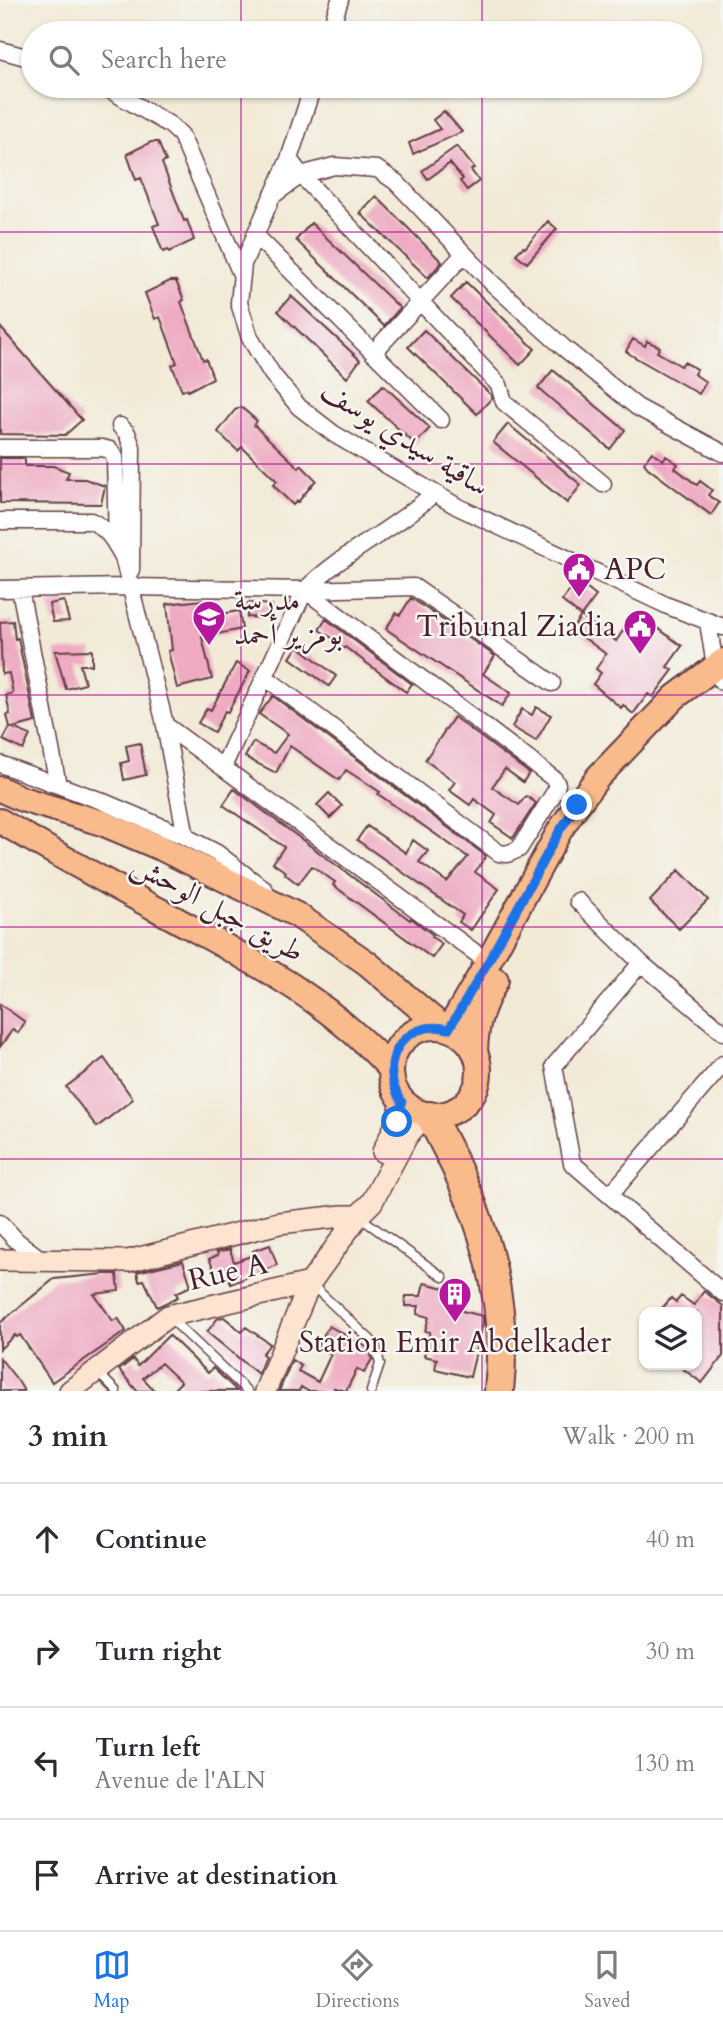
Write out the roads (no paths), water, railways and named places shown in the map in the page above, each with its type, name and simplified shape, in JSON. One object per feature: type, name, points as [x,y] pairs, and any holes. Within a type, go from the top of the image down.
[{"type":"highway","points":[[427,1115],[451,1154],[473,1202],[494,1272],[499,1326],[499,1391]]},
{"type":"main road","points":[[445,1028],[488,962],[549,825],[675,697],[721,673]]},
{"type":"main road","points":[[475,1052],[460,1034],[445,1028],[424,1028],[407,1037],[396,1051],[391,1069],[392,1081],[402,1102],[427,1115],[449,1114],[473,1096],[480,1077],[475,1052],[476,1026],[482,1006],[587,809],[629,758],[721,673]]},
{"type":"main road","name":"طريق جبل الوحش","points":[[0,789],[22,799],[102,823],[161,848],[297,915],[367,963],[445,1028]]},
{"type":"main road","name":"طريق جبل الوحش","points":[[0,821],[275,974],[339,1018],[391,1069]]},
{"type":"main road","points":[[0,1260],[128,1261],[279,1223],[358,1216],[359,1197],[394,1131],[402,1102]]},
{"type":"main road","name":"Rue A","points":[[70,1391],[168,1316],[310,1283],[358,1216],[372,1202],[407,1136],[427,1115]]},
{"type":"main road","points":[[265,1391],[310,1283]]},
{"type":"street","points":[[334,21],[340,0]]},
{"type":"street","points":[[0,50],[21,56]]},
{"type":"street","points":[[124,98],[170,125],[181,135],[241,274]]},
{"type":"street","points":[[309,98],[289,159],[255,234],[441,420]]},
{"type":"street","points":[[289,159],[300,175],[499,385],[503,401],[603,484]]},
{"type":"street","name":"ساقية سيدي يوسف","points":[[721,673],[716,625],[512,534],[433,494],[334,434],[299,407],[272,374],[250,338],[239,303],[241,274],[272,197],[300,175],[334,166],[377,169],[396,182],[492,283],[564,348],[637,407],[723,453]]},
{"type":"street","points":[[373,353],[464,254]]},
{"type":"street","points":[[120,426],[127,433],[132,447],[131,587]]},
{"type":"street","points":[[0,448],[110,450],[115,457],[117,546]]},
{"type":"street","points":[[223,767],[305,590],[326,569],[414,511],[433,494]]},
{"type":"street","points":[[0,521],[91,521],[103,526],[117,546],[123,557],[165,725],[186,836]]},
{"type":"street","points":[[0,589],[131,587],[305,590],[414,587],[552,683]]},
{"type":"street","points":[[20,589],[58,785]]},
{"type":"street","points":[[265,677],[499,853],[507,854],[519,849],[549,825],[557,784],[554,779],[305,590]]},
{"type":"street","points":[[165,725],[488,962]]},
{"type":"street","name":"طريق جبل الوحش","points":[[0,764],[186,836],[217,853],[297,915]]},
{"type":"street","points":[[578,901],[641,963],[723,1032]]},
{"type":"street","points":[[641,963],[554,1066],[572,1163],[723,1293]]},
{"type":"street","points":[[610,1195],[723,1064]]},
{"type":"street","points":[[0,1223],[17,1241],[42,1260]]},
{"type":"lane","points":[[358,1216],[443,1277]]},
{"type":"lane","points":[[310,1283],[375,1344],[380,1364],[371,1391]]},
{"type":"lane","points":[[168,1316],[247,1391]]},
{"type":"lane","points":[[96,1371],[116,1391]]},
{"type":"place","name":"APC","points":[[579,599]]},
{"type":"place","name":"مدرسة بومزير أحمد","points":[[209,647]]},
{"type":"place","name":"Tribunal Ziadia","points":[[640,656]]},
{"type":"place","name":"Station Emir Abdelkader","points":[[455,1324]]}]
